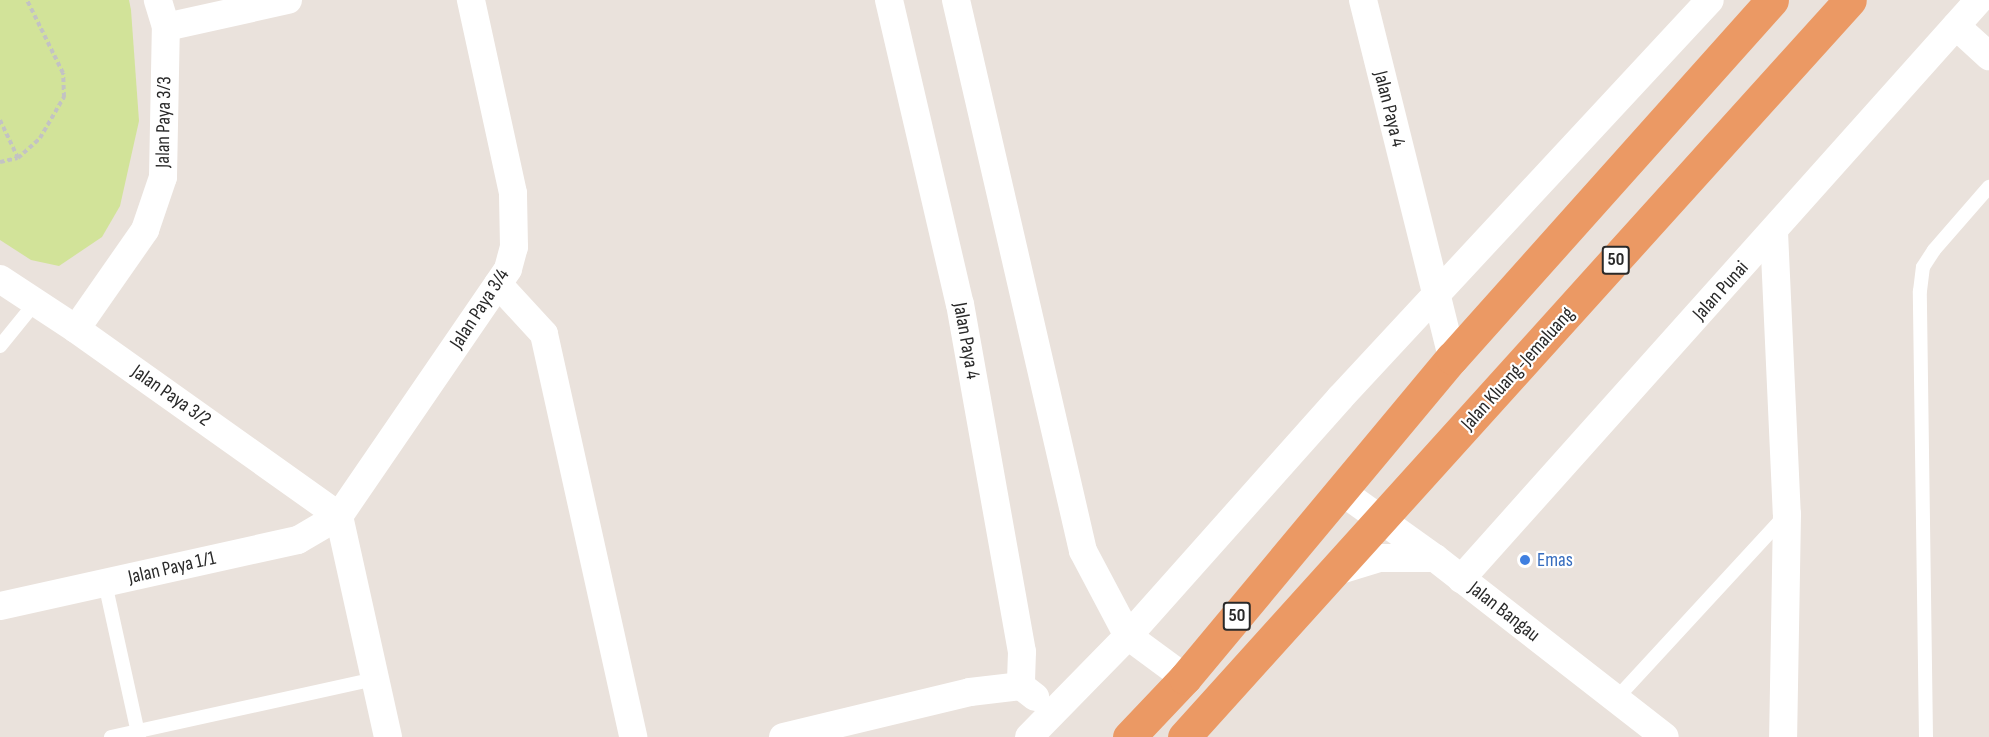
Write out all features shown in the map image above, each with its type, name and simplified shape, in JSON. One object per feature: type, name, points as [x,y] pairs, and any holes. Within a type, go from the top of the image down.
[{"type":"highway","name":"50","points":[[1129,737],[1185,678],[1452,358],[1772,0]]},
{"type":"highway","name":"Jalan Kluang-Jemaluang","points":[[1184,737],[1850,0]]},
{"type":"street","name":"Jalan Paya 3/3","points":[[76,329],[145,230],[163,177],[166,27],[158,0]]},
{"type":"street","points":[[166,27],[288,0]]},
{"type":"street","name":"Jalan Paya 3/4","points":[[339,516],[508,269],[514,247],[514,202],[471,0]]},
{"type":"street","name":"Jalan Paya 4","points":[[889,0],[960,304],[1022,652],[1021,686]]},
{"type":"street","points":[[956,0],[1083,551],[1128,636],[1185,678]]},
{"type":"street","name":"Jalan Paya 4","points":[[1363,0],[1452,358]]},
{"type":"street","points":[[1029,737],[1128,636],[1435,296],[1710,0]]},
{"type":"street","name":"Jalan Punai","points":[[1461,579],[1774,232],[1979,0]]},
{"type":"street","points":[[1956,26],[1989,56]]},
{"type":"street","points":[[1774,232],[1787,514],[1784,737]]},
{"type":"street","name":"Jalan Paya 3/2","points":[[0,279],[76,329],[339,516]]},
{"type":"street","points":[[498,284],[544,334],[633,737]]},
{"type":"street","name":"Jalan Bangau","points":[[1341,491],[1435,558],[1665,737]]},
{"type":"street","points":[[339,516],[388,737]]},
{"type":"street","name":"Jalan Paya 1/1","points":[[0,606],[298,540],[339,516]]},
{"type":"street","points":[[1334,572],[1379,558],[1435,558]]},
{"type":"street","points":[[783,737],[970,692],[1021,686],[1053,710]]},
{"type":"lane","points":[[1926,737],[1920,291],[1923,267],[1934,250],[1989,188]]},
{"type":"lane","points":[[0,346],[35,303]]},
{"type":"lane","points":[[1615,700],[1787,514]]},
{"type":"lane","points":[[105,583],[138,734]]},
{"type":"lane","points":[[111,737],[138,734],[375,679]]},
{"type":"path","points":[[0,162],[18,158],[40,138],[64,97],[63,73],[27,0]]},
{"type":"path","points":[[0,120],[18,158]]},
{"type":"green space","points":[[0,0],[129,0],[139,121],[120,206],[102,237],[59,266],[31,260],[0,240]]},
{"type":"place","name":"Emas","points":[[1525,560]]}]
